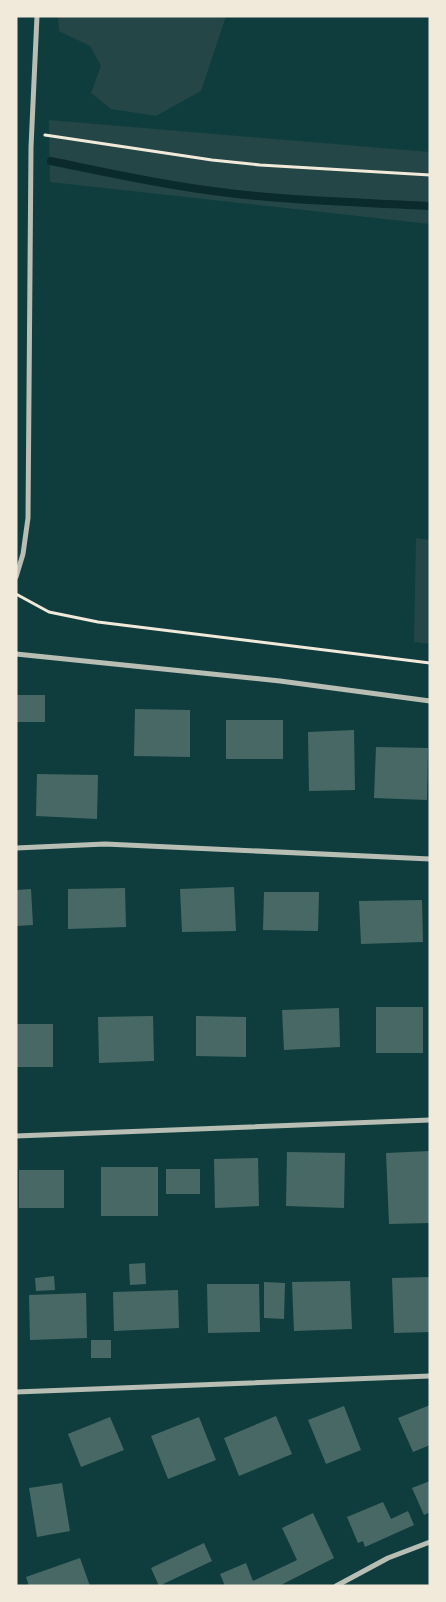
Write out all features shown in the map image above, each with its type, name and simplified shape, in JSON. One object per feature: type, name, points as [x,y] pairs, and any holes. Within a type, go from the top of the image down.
[{"type":"street","points":[[16,577],[23,554],[28,518],[31,132],[37,16]]},
{"type":"street","points":[[16,654],[280,681],[430,702]]},
{"type":"street","points":[[16,848],[105,844],[430,859]]},
{"type":"street","points":[[16,1136],[430,1120]]},
{"type":"street","points":[[16,1392],[430,1376]]},
{"type":"street","points":[[336,1586],[388,1558],[430,1542]]},
{"type":"path","points":[[31,132],[212,160],[260,165],[430,175]]},
{"type":"path","points":[[16,594],[49,612],[98,622],[430,663]]},
{"type":"shaded area","points":[[58,16],[226,16],[201,91],[156,116],[111,109],[91,93],[101,66],[90,46],[59,31]]},
{"type":"shaded area","points":[[49,120],[430,152],[430,224],[50,182]]},
{"type":"shaded area","points":[[416,538],[430,540],[430,644],[414,642]]},
{"type":"building","points":[[16,695],[45,695],[45,722],[16,722]]},
{"type":"building","points":[[135,709],[190,710],[190,757],[134,756]]},
{"type":"building","points":[[226,720],[283,720],[283,759],[226,759]]},
{"type":"building","points":[[354,730],[355,790],[309,791],[308,732]]},
{"type":"building","points":[[376,747],[428,748],[427,800],[374,798]]},
{"type":"building","points":[[37,774],[98,775],[97,819],[36,816]]},
{"type":"building","points":[[234,887],[236,931],[182,932],[180,889]]},
{"type":"building","points":[[125,888],[126,927],[68,929],[68,889]]},
{"type":"building","points":[[31,889],[33,925],[16,926],[16,890]]},
{"type":"building","points":[[264,892],[319,892],[318,931],[263,930]]},
{"type":"building","points":[[422,900],[423,942],[361,944],[359,901]]},
{"type":"building","points":[[376,1007],[423,1007],[423,1053],[376,1053]]},
{"type":"building","points":[[339,1008],[340,1047],[284,1050],[282,1010]]},
{"type":"building","points":[[153,1016],[154,1061],[99,1063],[98,1017]]},
{"type":"building","points":[[196,1016],[246,1017],[246,1057],[196,1056]]},
{"type":"building","points":[[16,1024],[53,1024],[53,1067],[16,1067]]},
{"type":"building","points":[[430,1151],[430,1223],[389,1224],[386,1153]]},
{"type":"building","points":[[287,1152],[345,1153],[344,1208],[286,1206]]},
{"type":"building","points":[[258,1158],[259,1206],[215,1208],[214,1159]]},
{"type":"building","points":[[101,1167],[158,1167],[158,1216],[101,1216]]},
{"type":"building","points":[[166,1169],[200,1169],[200,1194],[166,1194]]},
{"type":"building","points":[[19,1170],[64,1170],[64,1208],[19,1208]]},
{"type":"building","points":[[145,1263],[146,1284],[130,1285],[129,1264]]},
{"type":"building","points":[[54,1276],[55,1290],[36,1291],[35,1278]]},
{"type":"building","points":[[430,1277],[430,1332],[394,1333],[392,1278]]},
{"type":"building","points":[[350,1281],[352,1329],[294,1331],[292,1282]]},
{"type":"building","points":[[264,1282],[285,1283],[284,1319],[264,1318]]},
{"type":"building","points":[[207,1284],[259,1284],[260,1332],[208,1333]]},
{"type":"building","points":[[178,1290],[179,1328],[114,1331],[113,1292]]},
{"type":"building","points":[[86,1293],[87,1338],[30,1340],[29,1295]]},
{"type":"building","points":[[91,1340],[111,1340],[111,1358],[91,1358]]},
{"type":"building","points":[[430,1405],[430,1445],[413,1452],[398,1418]]},
{"type":"building","points":[[344,1406],[361,1450],[326,1464],[308,1420]]},
{"type":"building","points":[[276,1416],[292,1454],[239,1476],[224,1438]]},
{"type":"building","points":[[110,1417],[124,1450],[81,1467],[68,1434]]},
{"type":"building","points":[[199,1417],[216,1460],[168,1479],[151,1436]]},
{"type":"building","points":[[430,1481],[430,1512],[424,1515],[412,1488]]},
{"type":"building","points":[[62,1483],[70,1531],[37,1537],[29,1488]]},
{"type":"building","points":[[383,1502],[391,1519],[408,1511],[414,1525],[365,1547],[363,1541],[358,1543],[347,1517]]},
{"type":"building","points":[[313,1513],[334,1558],[279,1586],[225,1586],[220,1574],[246,1563],[253,1581],[297,1560],[282,1528]]},
{"type":"building","points":[[204,1543],[212,1561],[159,1586],[151,1568]]},
{"type":"building","points":[[80,1558],[90,1586],[29,1586],[26,1577]]},
{"type":"waterway","points":[[51,161],[192,188],[240,194],[321,201],[430,206]]}]
